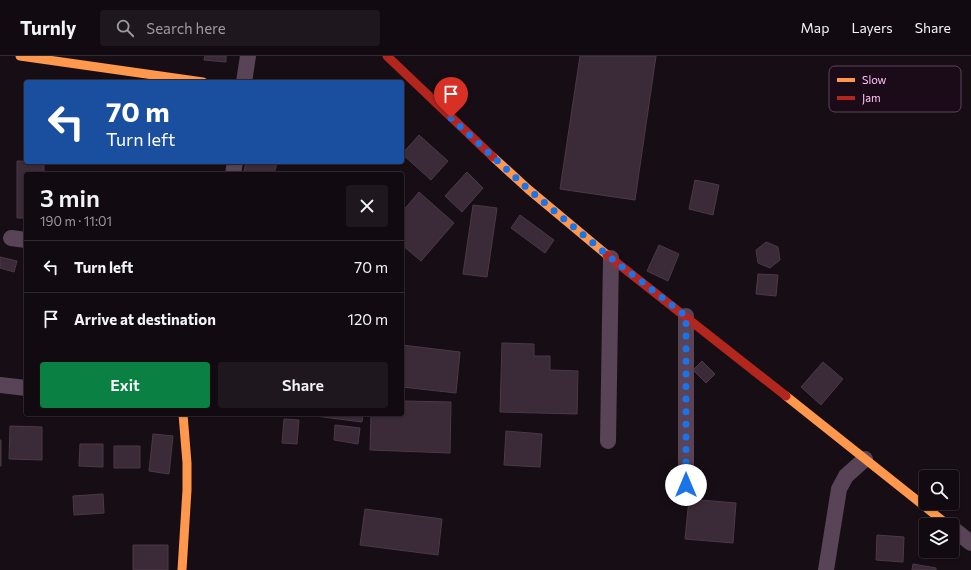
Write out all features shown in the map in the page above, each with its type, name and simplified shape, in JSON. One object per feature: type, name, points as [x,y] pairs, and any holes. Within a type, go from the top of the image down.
[{"type":"street","points":[[20,56],[189,80]]},
{"type":"street","points":[[244,80],[248,56]]},
{"type":"street","points":[[387,56],[528,189],[611,258],[939,518]]},
{"type":"street","points":[[608,441],[611,258]]},
{"type":"street","points":[[686,316],[686,485]]},
{"type":"street","points":[[0,385],[24,388]]},
{"type":"street","points":[[182,416],[187,463],[187,490],[182,570]]},
{"type":"street","points":[[826,570],[839,489],[846,476],[865,459]]},
{"type":"street","points":[[959,534],[971,543]]},
{"type":"building","points":[[205,56],[226,56],[226,62],[204,60]]},
{"type":"building","points":[[580,56],[656,56],[635,200],[560,189]]},
{"type":"building","points":[[419,135],[448,161],[431,180],[404,156],[404,152]]},
{"type":"building","points":[[17,161],[24,161],[24,164],[44,164],[44,172],[24,172],[24,218],[17,218]]},
{"type":"building","points":[[246,164],[276,164],[274,172],[244,171]]},
{"type":"building","points":[[467,172],[483,188],[462,212],[445,196]]},
{"type":"building","points":[[695,180],[719,185],[713,215],[689,209]]},
{"type":"building","points":[[419,192],[454,223],[421,261],[404,247],[404,210]]},
{"type":"building","points":[[473,205],[497,208],[487,277],[463,274]]},
{"type":"building","points":[[520,215],[554,240],[545,253],[511,228]]},
{"type":"building","points":[[766,242],[778,247],[780,260],[770,268],[758,263],[756,250]]},
{"type":"building","points":[[659,245],[679,254],[668,281],[647,271]]},
{"type":"building","points":[[0,257],[17,261],[14,272],[0,268]]},
{"type":"building","points":[[758,274],[778,275],[776,296],[756,294]]},
{"type":"building","points":[[502,343],[534,344],[534,356],[550,356],[550,370],[578,371],[577,414],[500,412]]},
{"type":"building","points":[[404,345],[460,352],[456,393],[404,387]]},
{"type":"building","points":[[702,361],[715,374],[706,383],[693,370]]},
{"type":"building","points":[[823,362],[843,379],[821,405],[801,387]]},
{"type":"building","points":[[404,401],[451,402],[450,453],[370,450],[371,416],[404,416]]},
{"type":"building","points":[[315,416],[363,416],[362,422]]},
{"type":"building","points":[[284,419],[299,420],[297,444],[282,443]]},
{"type":"building","points":[[335,425],[360,428],[358,444],[334,440]]},
{"type":"building","points":[[10,426],[42,427],[42,460],[9,459]]},
{"type":"building","points":[[506,431],[542,434],[540,467],[504,465]]},
{"type":"building","points":[[153,434],[173,436],[169,474],[149,471]]},
{"type":"building","points":[[1,440],[1,466],[0,466]]},
{"type":"building","points":[[80,444],[103,444],[103,467],[79,466]]},
{"type":"building","points":[[114,446],[140,446],[140,468],[114,468]]},
{"type":"building","points":[[103,494],[104,513],[74,515],[73,496]]},
{"type":"building","points":[[689,499],[736,503],[733,543],[685,539]]},
{"type":"building","points":[[365,509],[442,519],[438,555],[360,545]]},
{"type":"building","points":[[877,535],[904,537],[903,562],[876,560]]},
{"type":"building","points":[[133,545],[168,545],[168,570],[133,570]]},
{"type":"building","points":[[913,564],[936,568],[936,570],[912,570]]},
{"type":"traffic: slow","points":[[20,56],[189,80]]},
{"type":"traffic: slow","points":[[493,157],[528,189],[607,255]]},
{"type":"traffic: slow","points":[[786,396],[939,518]]},
{"type":"traffic: slow","points":[[182,570],[187,490],[187,463],[183,416]]},
{"type":"traffic: jam","points":[[387,56],[493,157]]},
{"type":"traffic: jam","points":[[607,255],[786,396]]},
{"type":"route","points":[[451,118],[528,189],[611,258],[686,316],[686,485]]}]
